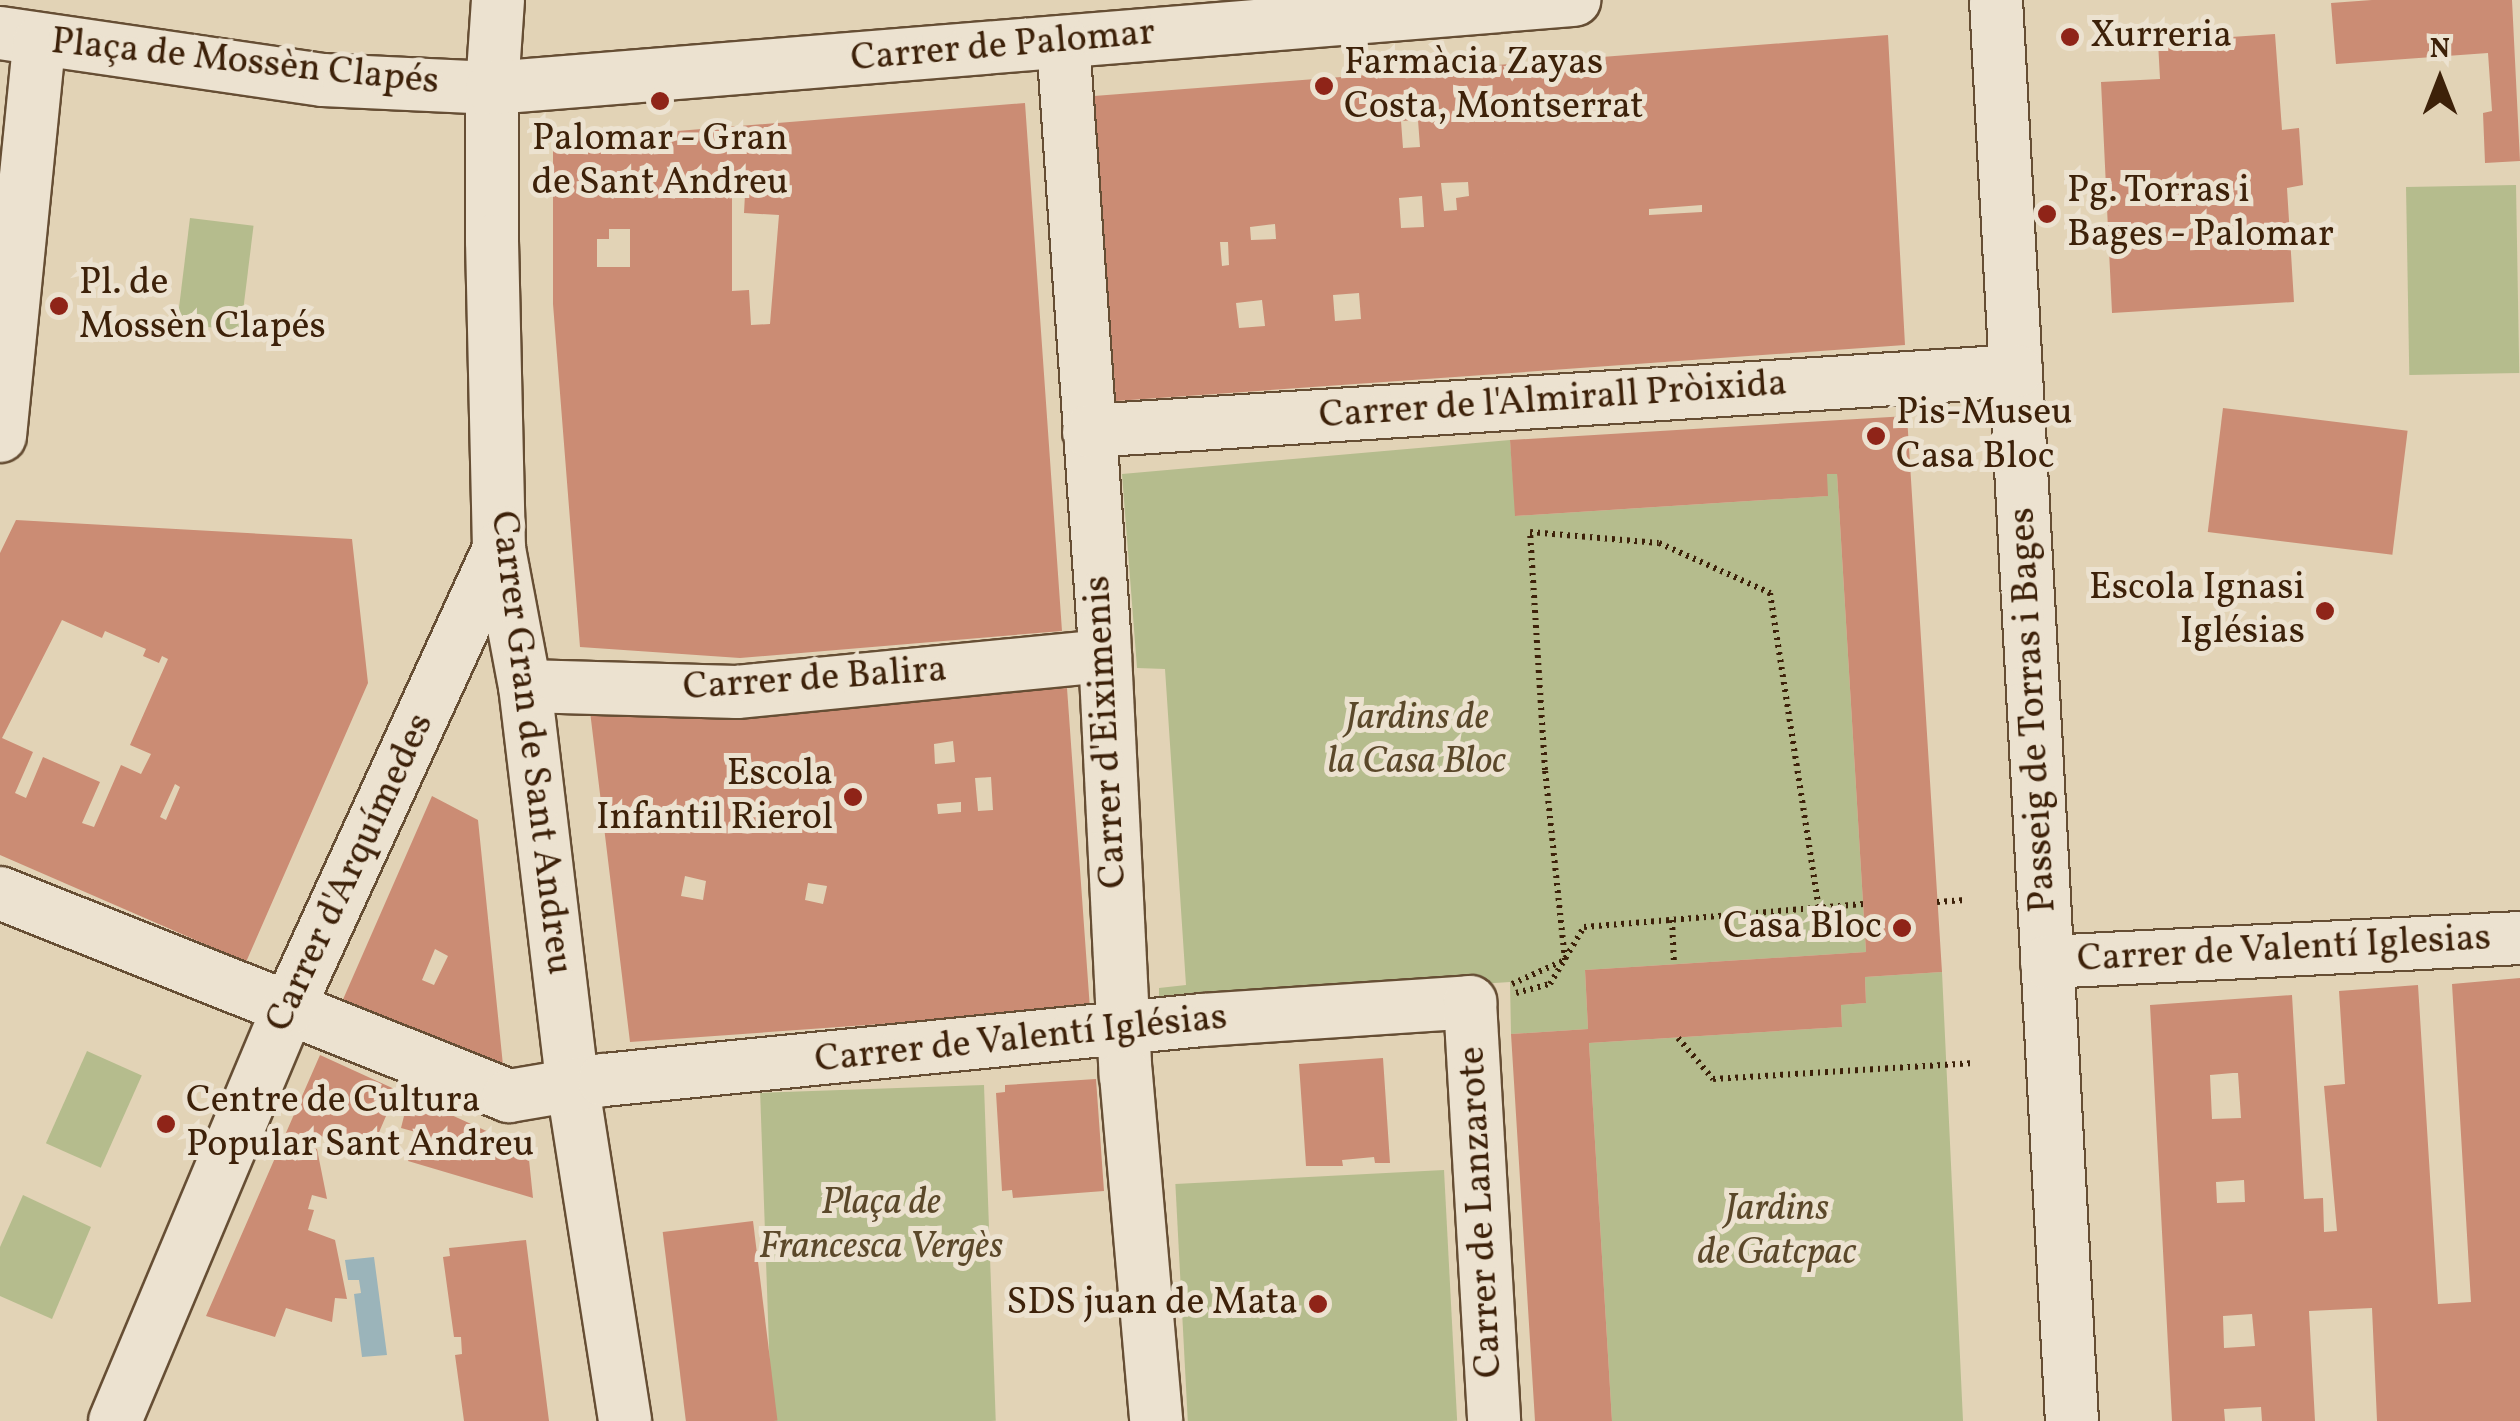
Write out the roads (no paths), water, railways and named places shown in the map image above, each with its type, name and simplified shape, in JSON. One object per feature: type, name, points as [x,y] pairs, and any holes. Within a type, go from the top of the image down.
[{"type":"street","name":"Carrer Gran de Sant Andreu","points":[[498,0],[492,88],[499,550],[525,686],[574,1088],[625,1421]]},
{"type":"street","name":"Carrer de Palomar","points":[[492,88],[1574,0]]},
{"type":"street","name":"Passeig de Torras i Bages","points":[[1996,0],[2072,1421]]},
{"type":"street","name":"Plaça de Mossèn Clapés","points":[[19,37],[335,81],[492,88]]},
{"type":"street","points":[[0,436],[19,37]]},
{"type":"street","name":"Carrer d'Eiximenis","points":[[1063,42],[1105,656],[1125,1028],[1156,1421]]},
{"type":"street","name":"Carrer de l'Almirall Pròixida","points":[[1090,431],[2016,370]]},
{"type":"street","name":"Carrer d'Arquímedes","points":[[116,1421],[288,1010],[499,550]]},
{"type":"street","name":"Carrer de Balira","points":[[525,686],[738,692],[1105,656]]},
{"type":"street","name":"Carrer de Valentí Iglésias","points":[[0,893],[509,1096],[604,1080],[1125,1028],[1490,998]]},
{"type":"street","name":"Carrer de Valentí Iglesias","points":[[2047,962],[2520,938]]},
{"type":"street","name":"Carrer de Lanzarote","points":[[1490,998],[1494,1421]]},
{"type":"water","points":[[374,1257],[387,1355],[362,1357],[354,1294],[361,1293],[359,1280],[348,1280],[345,1260]]},
{"type":"place","name":"Xurreria","points":[[2070,37]]},
{"type":"place","name":"Farmàcia Zayas Costa, Montserrat","points":[[1324,86]]},
{"type":"place","name":"Palomar - Gran de Sant Andreu","points":[[660,101]]},
{"type":"place","name":"Pg. Torras i Bages - Palomar","points":[[2047,214]]},
{"type":"place","name":"Pl. de Mossèn Clapés","points":[[59,306]]},
{"type":"place","name":"Pis-Museu Casa Bloc","points":[[1876,436]]},
{"type":"place","name":"Escola Ignasi Iglésias","points":[[2325,611]]},
{"type":"place","name":"Escola Infantil Rierol","points":[[853,797]]},
{"type":"place","name":"Casa Bloc","points":[[1902,928]]},
{"type":"place","name":"Centre de Cultura Popular Sant Andreu","points":[[166,1124]]},
{"type":"place","name":"SDS juan de Mata","points":[[1318,1304]]},
{"type":"park label","name":"Jardins de la Casa Bloc","points":[[1417,741]]},
{"type":"park label","name":"Plaça de Francesca Vergès","points":[[881,1226]]},
{"type":"park label","name":"Jardins de Gatcpac","points":[[1777,1232]]}]
